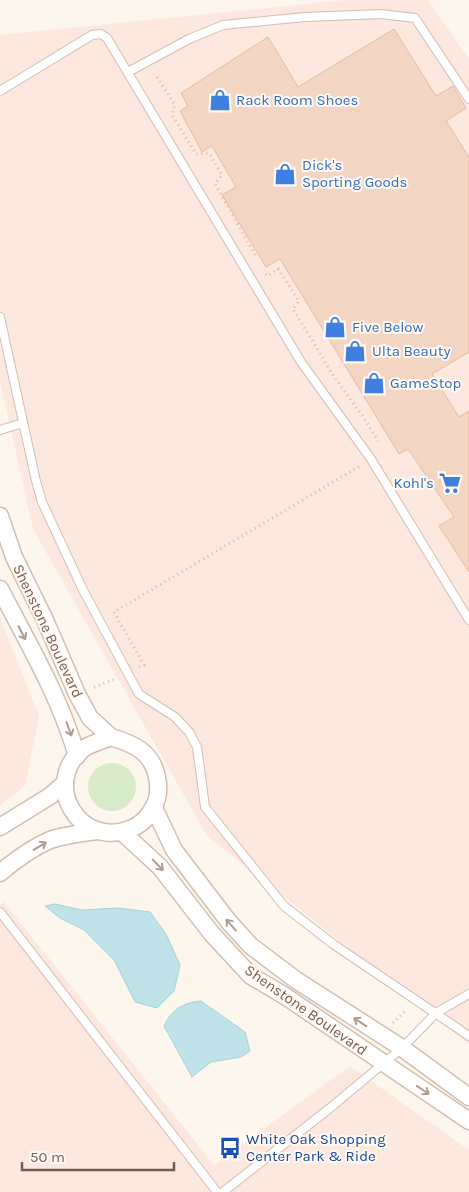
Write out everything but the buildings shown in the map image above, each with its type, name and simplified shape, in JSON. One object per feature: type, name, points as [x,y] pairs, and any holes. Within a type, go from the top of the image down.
[{"type":"street","name":"Shenstone Boulevard","points":[[0,516],[14,557],[45,620],[77,694],[90,718],[111,738]]},
{"type":"street","name":"Shenstone Boulevard","points":[[0,589],[70,730],[77,756]]},
{"type":"street","points":[[0,873],[12,863],[49,841],[72,834],[97,831],[108,833],[122,832],[145,820],[154,808],[157,800],[159,787],[155,768],[152,761],[137,747],[111,738],[91,744],[77,756],[68,770],[65,783],[66,798],[74,814],[97,831]]},
{"type":"street","points":[[0,827],[50,796],[65,783]]},
{"type":"street","name":"Shenstone Boulevard","points":[[154,808],[174,850],[229,922],[251,946],[296,980],[402,1048],[469,1096]]},
{"type":"street","name":"Shenstone Boulevard","points":[[122,832],[160,867],[212,934],[252,976],[469,1121]]},
{"type":"lane","points":[[128,72],[188,39],[223,25],[305,17],[381,14],[414,18],[469,99]]},
{"type":"lane","points":[[0,91],[92,35],[101,34],[107,38],[302,362],[371,459],[469,620]]},
{"type":"lane","points":[[0,317],[42,502],[83,590],[140,694],[175,717],[189,732],[198,747],[205,808],[284,906],[333,944],[469,1036]]},
{"type":"lane","points":[[0,430],[23,423]]},
{"type":"lane","points":[[0,912],[217,1192]]},
{"type":"lane","points":[[223,1192],[330,1108],[402,1048],[436,1013],[469,994]]},
{"type":"path","points":[[157,77],[175,106],[172,115],[196,154],[209,153],[222,175],[215,184],[258,260]]},
{"type":"path","points":[[85,690],[128,674],[144,665],[114,612],[383,451],[364,418],[333,375],[298,317],[294,309],[299,301],[278,269],[268,276],[263,268]]},
{"type":"shaded area","points":[[345,0],[428,0],[469,59],[469,1044],[207,836],[33,529],[0,381],[0,35]]},
{"type":"shaded area","points":[[0,617],[39,716],[25,786],[0,805]]},
{"type":"shaded area","points":[[4,902],[214,1165],[350,1066],[469,1150],[469,1192],[0,1192],[0,905]]},
{"type":"green space","points":[[107,763],[117,763],[129,770],[136,782],[136,792],[129,804],[117,811],[107,811],[99,807],[92,800],[88,792],[88,782],[92,774],[99,767]]},
{"type":"water","points":[[55,904],[82,910],[119,908],[150,912],[166,934],[180,965],[174,991],[157,1008],[135,1002],[114,960],[84,930],[60,918],[45,906]]},
{"type":"water","points":[[201,1001],[245,1032],[250,1051],[241,1057],[211,1062],[192,1077],[164,1026],[174,1011],[189,1003]]},
{"type":"place","name":"Rack Room Shoes","points":[[220,100]]},
{"type":"place","name":"Dick's Sporting Goods","points":[[285,174]]},
{"type":"place","name":"Five Below","points":[[335,327]]},
{"type":"place","name":"Ulta Beauty","points":[[355,351]]},
{"type":"place","name":"GameStop","points":[[374,383]]},
{"type":"place","name":"Kohl's","points":[[450,483]]},
{"type":"place","name":"White Oak Shopping Center Park & Ride","points":[[230,1148]]}]
